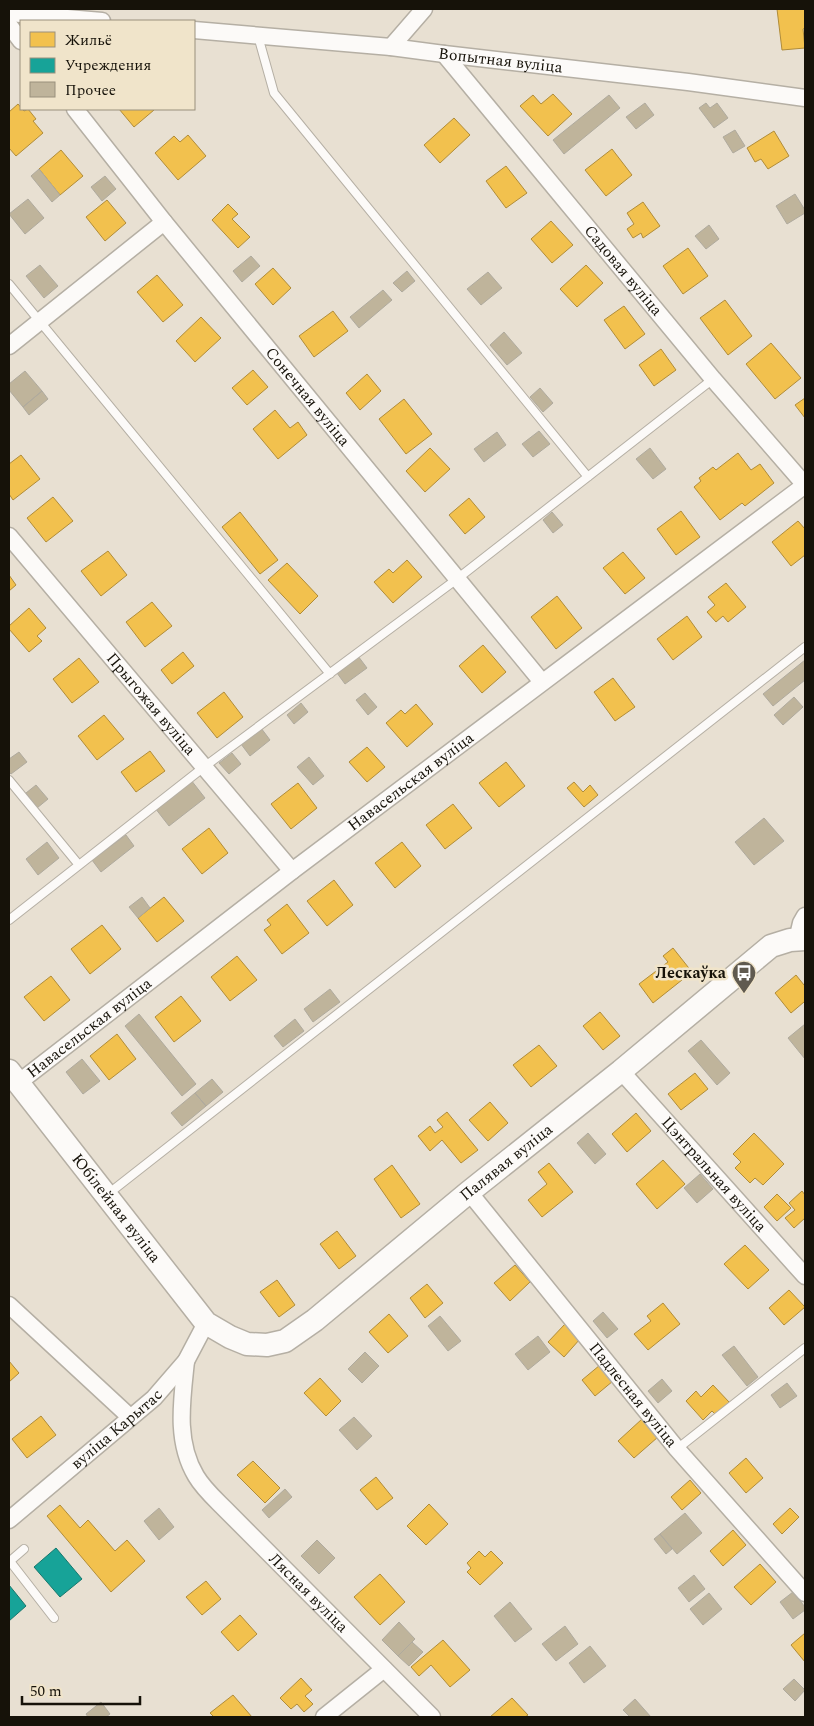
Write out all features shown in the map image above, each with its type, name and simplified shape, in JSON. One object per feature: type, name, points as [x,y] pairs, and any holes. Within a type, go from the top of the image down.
[{"type":"main road","name":"Палявая вуліца","points":[[230,1337],[247,1344],[267,1345],[285,1340],[315,1320],[469,1192],[621,1071],[771,946],[790,940],[801,940]]},
{"type":"main road","name":"Юбілейная вуліца","points":[[14,1077],[206,1323],[230,1337]]},
{"type":"street","points":[[391,47],[424,9]]},
{"type":"street","points":[[9,13],[90,20]]},
{"type":"street","points":[[9,25],[20,40]]},
{"type":"street","name":"Вопытная вуліца","points":[[195,30],[391,47],[688,82],[805,98]]},
{"type":"street","name":"Садовая вуліца","points":[[444,54],[713,379],[805,485]]},
{"type":"street","name":"Сонечная вуліца","points":[[76,110],[164,222],[542,682]]},
{"type":"street","points":[[9,346],[164,222]]},
{"type":"street","name":"Навасельская вуліца","points":[[14,1077],[292,871],[805,485]]},
{"type":"street","name":"Прыгожая вуліца","points":[[9,536],[292,871]]},
{"type":"street","points":[[801,940],[800,923],[805,916]]},
{"type":"street","name":"Цэнтральная вуліца","points":[[621,1071],[805,1276]]},
{"type":"street","name":"Падлесная вуліца","points":[[469,1192],[678,1449],[805,1593]]},
{"type":"street","points":[[9,1305],[130,1417]]},
{"type":"street","name":"вуліца Карытас","points":[[9,1520],[154,1398],[186,1361],[206,1323]]},
{"type":"street","name":"Лясная вуліца","points":[[186,1361],[181,1429],[190,1464],[197,1477],[209,1493],[432,1717]]},
{"type":"street","points":[[324,1717],[384,1669]]},
{"type":"lane","points":[[258,36],[274,93],[588,477]]},
{"type":"lane","points":[[9,284],[330,674]]},
{"type":"lane","points":[[9,920],[204,767],[457,579],[713,379]]},
{"type":"lane","points":[[107,1196],[805,647]]},
{"type":"lane","points":[[9,780],[79,865]]},
{"type":"lane","points":[[678,1449],[805,1348]]},
{"type":"lane","points":[[24,1549],[9,1561],[54,1618]]},
{"type":"building: Жильё","points":[[777,9],[805,9],[805,28],[803,29],[805,48],[782,50]]},
{"type":"building: Жильё","points":[[553,94],[572,114],[548,136],[520,106],[533,95],[541,104]]},
{"type":"building: Жильё","points":[[18,104],[20,110],[29,110],[36,119],[33,121],[43,133],[16,156],[9,148],[9,112]]},
{"type":"building: Жильё","points":[[120,110],[154,110],[134,127]]},
{"type":"building: Жильё","points":[[454,118],[470,135],[440,163],[424,145]]},
{"type":"building: Жильё","points":[[774,131],[789,156],[768,169],[761,159],[755,162],[747,148]]},
{"type":"building: Жильё","points":[[188,135],[206,156],[178,180],[155,153],[174,136],[180,142]]},
{"type":"building: Жильё","points":[[612,149],[632,175],[606,196],[585,170]]},
{"type":"building: Жильё","points":[[61,150],[83,176],[60,195],[39,169]]},
{"type":"building: Жильё","points":[[506,166],[527,193],[506,208],[486,181]]},
{"type":"building: Жильё","points":[[107,200],[126,223],[105,241],[86,217]]},
{"type":"building: Жильё","points":[[643,202],[660,226],[643,238],[641,233],[633,238],[627,229],[634,224],[627,213]]},
{"type":"building: Жильё","points":[[228,204],[238,214],[232,219],[250,237],[238,248],[212,220]]},
{"type":"building: Жильё","points":[[551,221],[573,245],[552,263],[531,239]]},
{"type":"building: Жильё","points":[[688,248],[708,276],[683,294],[663,266]]},
{"type":"building: Жильё","points":[[586,265],[603,283],[577,307],[560,289]]},
{"type":"building: Жильё","points":[[273,268],[291,288],[273,305],[255,284]]},
{"type":"building: Жильё","points":[[157,275],[183,305],[163,322],[137,292]]},
{"type":"building: Жильё","points":[[725,300],[752,336],[728,355],[700,318]]},
{"type":"building: Жильё","points":[[624,306],[645,334],[625,349],[604,320]]},
{"type":"building: Жильё","points":[[333,311],[348,331],[314,357],[299,336]]},
{"type":"building: Жильё","points":[[201,317],[221,338],[195,362],[176,341]]},
{"type":"building: Жильё","points":[[771,343],[801,378],[775,399],[746,364]]},
{"type":"building: Жильё","points":[[661,349],[676,370],[654,386],[639,365]]},
{"type":"building: Жильё","points":[[253,370],[268,387],[247,405],[232,388]]},
{"type":"building: Жильё","points":[[367,374],[381,391],[360,410],[346,393]]},
{"type":"building: Жильё","points":[[805,398],[805,418],[795,405]]},
{"type":"building: Жильё","points":[[404,399],[432,434],[406,454],[379,419]]},
{"type":"building: Жильё","points":[[275,410],[290,428],[298,422],[307,435],[278,459],[253,429]]},
{"type":"building: Жильё","points":[[430,448],[450,469],[425,492],[406,471]]},
{"type":"building: Жильё","points":[[738,453],[751,470],[760,464],[774,483],[745,506],[742,503],[720,520],[694,487],[701,481],[699,478],[713,467],[716,470]]},
{"type":"building: Жильё","points":[[21,455],[40,479],[13,500],[9,494],[9,464]]},
{"type":"building: Жильё","points":[[53,497],[73,521],[46,542],[27,518]]},
{"type":"building: Жильё","points":[[469,498],[485,517],[465,534],[449,515]]},
{"type":"building: Жильё","points":[[681,511],[700,537],[676,555],[657,529]]},
{"type":"building: Жильё","points":[[240,512],[278,560],[260,574],[222,527]]},
{"type":"building: Жильё","points":[[798,521],[805,529],[805,555],[791,566],[772,542]]},
{"type":"building: Жильё","points":[[108,551],[127,575],[101,596],[81,571]]},
{"type":"building: Жильё","points":[[623,552],[645,578],[625,594],[603,568]]},
{"type":"building: Жильё","points":[[407,560],[422,577],[393,603],[374,582],[389,569],[393,573]]},
{"type":"building: Жильё","points":[[287,563],[318,596],[300,614],[268,580]]},
{"type":"building: Жильё","points":[[9,575],[16,585],[9,591]]},
{"type":"building: Жильё","points":[[726,583],[746,607],[728,622],[723,616],[716,622],[707,612],[715,605],[708,597]]},
{"type":"building: Жильё","points":[[557,596],[582,628],[556,649],[531,617]]},
{"type":"building: Жильё","points":[[152,602],[172,626],[145,647],[126,622]]},
{"type":"building: Жильё","points":[[29,608],[46,628],[37,636],[42,641],[29,652],[9,629],[9,626]]},
{"type":"building: Жильё","points":[[687,616],[702,637],[673,660],[657,639]]},
{"type":"building: Жильё","points":[[483,645],[506,672],[482,693],[459,666]]},
{"type":"building: Жильё","points":[[183,652],[194,666],[172,684],[161,670]]},
{"type":"building: Жильё","points":[[79,658],[99,682],[72,703],[53,679]]},
{"type":"building: Жильё","points":[[613,678],[635,707],[615,721],[594,692]]},
{"type":"building: Жильё","points":[[224,692],[243,717],[217,738],[197,713]]},
{"type":"building: Жильё","points":[[416,704],[433,724],[407,747],[386,723],[401,710],[405,714]]},
{"type":"building: Жильё","points":[[104,715],[124,739],[97,760],[78,736]]},
{"type":"building: Жильё","points":[[367,747],[385,767],[367,782],[349,762]]},
{"type":"building: Жильё","points":[[150,751],[165,771],[136,792],[121,772]]},
{"type":"building: Жильё","points":[[506,762],[525,786],[499,807],[479,783]]},
{"type":"building: Жильё","points":[[574,782],[583,792],[590,785],[598,795],[584,807],[567,788]]},
{"type":"building: Жильё","points":[[298,783],[317,808],[291,829],[271,804]]},
{"type":"building: Жильё","points":[[453,804],[472,828],[445,849],[426,825]]},
{"type":"building: Жильё","points":[[209,828],[228,853],[202,874],[182,849]]},
{"type":"building: Жильё","points":[[402,842],[421,866],[395,888],[375,863]]},
{"type":"building: Жильё","points":[[334,880],[353,905],[327,926],[307,901]]},
{"type":"building: Жильё","points":[[164,897],[184,921],[157,942],[138,918]]},
{"type":"building: Жильё","points":[[287,904],[309,933],[282,954],[264,930],[271,925],[267,920]]},
{"type":"building: Жильё","points":[[102,925],[121,949],[90,974],[71,949]]},
{"type":"building: Жильё","points":[[673,948],[692,972],[653,1003],[639,984],[668,962],[663,956]]},
{"type":"building: Жильё","points":[[237,956],[257,980],[230,1001],[211,977]]},
{"type":"building: Жильё","points":[[796,975],[805,984],[805,1004],[804,1002],[791,1013],[775,993]]},
{"type":"building: Жильё","points":[[51,976],[70,1000],[44,1021],[24,997]]},
{"type":"building: Жильё","points":[[181,996],[201,1021],[174,1042],[155,1017]]},
{"type":"building: Жильё","points":[[600,1012],[620,1036],[603,1050],[583,1026]]},
{"type":"building: Жильё","points":[[117,1034],[136,1059],[109,1080],[90,1056]]},
{"type":"building: Жильё","points":[[539,1045],[557,1066],[531,1087],[513,1065]]},
{"type":"building: Жильё","points":[[695,1073],[708,1089],[681,1110],[668,1094]]},
{"type":"building: Жильё","points":[[490,1102],[508,1123],[488,1141],[469,1120]]},
{"type":"building: Жильё","points":[[447,1112],[478,1150],[461,1163],[442,1140],[430,1151],[418,1136],[430,1126],[435,1133],[443,1127],[437,1120]]},
{"type":"building: Жильё","points":[[636,1113],[651,1131],[627,1152],[612,1134]]},
{"type":"building: Жильё","points":[[754,1133],[784,1164],[763,1185],[755,1178],[750,1183],[735,1168],[741,1162],[733,1154]]},
{"type":"building: Жильё","points":[[663,1160],[685,1184],[657,1209],[636,1184]]},
{"type":"building: Жильё","points":[[549,1163],[573,1192],[542,1217],[528,1200],[547,1184],[538,1172]]},
{"type":"building: Жильё","points":[[392,1165],[420,1204],[401,1218],[374,1179]]},
{"type":"building: Жильё","points":[[802,1191],[805,1195],[805,1218],[794,1228],[785,1218],[795,1210],[789,1203]]},
{"type":"building: Жильё","points":[[777,1194],[791,1208],[777,1221],[764,1207]]},
{"type":"building: Жильё","points":[[337,1231],[356,1256],[339,1269],[320,1244]]},
{"type":"building: Жильё","points":[[745,1245],[769,1270],[748,1289],[724,1264]]},
{"type":"building: Жильё","points":[[515,1265],[530,1282],[510,1301],[494,1283]]},
{"type":"building: Жильё","points":[[277,1280],[295,1305],[279,1317],[260,1292]]},
{"type":"building: Жильё","points":[[427,1284],[443,1303],[425,1318],[410,1298]]},
{"type":"building: Жильё","points":[[789,1290],[805,1307],[784,1325],[769,1308]]},
{"type":"building: Жильё","points":[[663,1303],[680,1324],[648,1350],[634,1334],[651,1321],[647,1316]]},
{"type":"building: Жильё","points":[[389,1314],[408,1336],[388,1353],[369,1332]]},
{"type":"building: Жильё","points":[[565,1324],[580,1339],[564,1357],[548,1342]]},
{"type":"building: Жильё","points":[[9,1361],[19,1373],[9,1382]]},
{"type":"building: Жильё","points":[[600,1365],[613,1381],[595,1396],[582,1380]]},
{"type":"building: Жильё","points":[[320,1378],[341,1401],[326,1416],[304,1393]]},
{"type":"building: Жильё","points":[[713,1385],[729,1402],[716,1415],[712,1411],[703,1420],[686,1401],[696,1391],[701,1397]]},
{"type":"building: Жильё","points":[[41,1416],[56,1435],[27,1458],[12,1439]]},
{"type":"building: Жильё","points":[[642,1419],[658,1437],[634,1458],[618,1441]]},
{"type":"building: Жильё","points":[[746,1458],[763,1478],[746,1493],[729,1473]]},
{"type":"building: Жильё","points":[[253,1461],[280,1488],[265,1503],[237,1475]]},
{"type":"building: Жильё","points":[[376,1477],[393,1498],[377,1510],[360,1490]]},
{"type":"building: Жильё","points":[[690,1480],[701,1493],[682,1510],[671,1497]]},
{"type":"building: Жильё","points":[[429,1504],[448,1524],[426,1545],[407,1526]]},
{"type":"building: Жильё","points":[[60,1505],[80,1528],[88,1520],[115,1551],[127,1540],[145,1561],[111,1592],[47,1516]]},
{"type":"building: Жильё","points":[[790,1508],[799,1517],[782,1534],[773,1524]]},
{"type":"building: Жильё","points":[[733,1530],[746,1545],[723,1566],[710,1551]]},
{"type":"building: Жильё","points":[[479,1551],[485,1557],[491,1551],[503,1563],[480,1585],[467,1572],[471,1568],[467,1563]]},
{"type":"building: Жильё","points":[[760,1564],[776,1582],[751,1605],[734,1587]]},
{"type":"building: Жильё","points":[[380,1574],[405,1602],[380,1625],[354,1597]]},
{"type":"building: Жильё","points":[[206,1581],[221,1599],[202,1615],[186,1597]]},
{"type":"building: Жильё","points":[[240,1615],[257,1634],[238,1651],[221,1632]]},
{"type":"building: Жильё","points":[[805,1633],[805,1662],[791,1645]]},
{"type":"building: Жильё","points":[[443,1640],[470,1670],[450,1687],[431,1665],[419,1676],[411,1667]]},
{"type":"building: Жильё","points":[[301,1678],[312,1690],[305,1696],[313,1704],[304,1712],[297,1704],[291,1709],[280,1698]]},
{"type":"building: Жильё","points":[[233,1695],[252,1717],[214,1717],[210,1713]]},
{"type":"building: Жильё","points":[[512,1698],[528,1715],[525,1717],[490,1717]]},
{"type":"building: Учреждения","points":[[56,1548],[82,1579],[60,1597],[34,1567]]},
{"type":"building: Учреждения","points":[[9,1585],[26,1606],[9,1621]]},
{"type":"building: Прочее","points":[[609,95],[620,108],[564,154],[553,140]]},
{"type":"building: Прочее","points":[[645,103],[654,115],[636,129],[626,117]]},
{"type":"building: Прочее","points":[[706,103],[710,108],[717,103],[728,118],[714,128],[699,108]]},
{"type":"building: Прочее","points":[[735,130],[745,146],[733,153],[723,137]]},
{"type":"building: Прочее","points":[[39,169],[60,195],[52,202],[31,176]]},
{"type":"building: Прочее","points":[[105,176],[116,189],[102,201],[91,187]]},
{"type":"building: Прочее","points":[[795,194],[805,213],[787,224],[776,206]]},
{"type":"building: Прочее","points":[[28,199],[44,218],[25,234],[9,214]]},
{"type":"building: Прочее","points":[[709,225],[719,239],[706,249],[695,236]]},
{"type":"building: Прочее","points":[[251,256],[260,266],[242,282],[233,271]]},
{"type":"building: Прочее","points":[[40,265],[58,286],[44,298],[26,276]]},
{"type":"building: Прочее","points":[[407,271],[415,281],[402,292],[393,283]]},
{"type":"building: Прочее","points":[[488,272],[502,288],[481,305],[467,289]]},
{"type":"building: Прочее","points":[[383,290],[392,300],[359,328],[350,317]]},
{"type":"building: Прочее","points":[[504,332],[522,353],[507,365],[490,345]]},
{"type":"building: Прочее","points":[[25,371],[42,391],[23,407],[9,390],[9,384]]},
{"type":"building: Прочее","points":[[540,388],[553,403],[543,412],[530,397]]},
{"type":"building: Прочее","points":[[42,391],[48,399],[29,415],[23,407]]},
{"type":"building: Прочее","points":[[539,431],[550,444],[533,457],[522,444]]},
{"type":"building: Прочее","points":[[497,432],[506,445],[484,462],[474,449]]},
{"type":"building: Прочее","points":[[650,448],[666,469],[653,479],[636,459]]},
{"type":"building: Прочее","points":[[552,512],[563,525],[553,533],[543,520]]},
{"type":"building: Прочее","points":[[358,656],[367,668],[345,684],[337,673]]},
{"type":"building: Прочее","points":[[805,660],[805,680],[773,706],[763,694]]},
{"type":"building: Прочее","points":[[365,693],[377,707],[368,715],[356,700]]},
{"type":"building: Прочее","points":[[794,697],[803,707],[783,725],[774,715]]},
{"type":"building: Прочее","points":[[301,703],[308,712],[294,724],[287,715]]},
{"type":"building: Прочее","points":[[261,728],[270,740],[250,756],[241,744]]},
{"type":"building: Прочее","points":[[19,752],[27,762],[11,774],[9,772],[9,759]]},
{"type":"building: Прочее","points":[[232,753],[241,764],[229,774],[219,763]]},
{"type":"building: Прочее","points":[[309,757],[324,776],[313,785],[297,767]]},
{"type":"building: Прочее","points":[[191,780],[205,798],[169,826],[155,808]]},
{"type":"building: Прочее","points":[[36,785],[48,799],[37,808],[26,793]]},
{"type":"building: Прочее","points":[[764,818],[784,841],[754,865],[735,842]]},
{"type":"building: Прочее","points":[[126,835],[134,846],[101,872],[92,860]]},
{"type":"building: Прочее","points":[[47,842],[59,858],[38,875],[26,859]]},
{"type":"building: Прочее","points":[[142,897],[150,908],[138,918],[129,907]]},
{"type":"building: Прочее","points":[[330,989],[340,1002],[313,1022],[304,1009]]},
{"type":"building: Прочее","points":[[139,1014],[196,1084],[182,1096],[125,1026]]},
{"type":"building: Прочее","points":[[295,1019],[304,1031],[283,1047],[274,1036]]},
{"type":"building: Прочее","points":[[805,1024],[805,1059],[788,1038]]},
{"type":"building: Прочее","points":[[701,1040],[730,1073],[717,1085],[688,1051]]},
{"type":"building: Прочее","points":[[82,1059],[100,1081],[83,1094],[66,1072]]},
{"type":"building: Прочее","points":[[212,1079],[223,1092],[206,1106],[195,1093]]},
{"type":"building: Прочее","points":[[195,1093],[206,1106],[182,1126],[171,1113]]},
{"type":"building: Прочее","points":[[588,1133],[606,1154],[595,1164],[577,1143]]},
{"type":"building: Прочее","points":[[700,1174],[713,1189],[697,1203],[684,1188]]},
{"type":"building: Прочее","points":[[603,1312],[618,1329],[607,1338],[593,1321]]},
{"type":"building: Прочее","points":[[440,1316],[461,1341],[448,1351],[428,1326]]},
{"type":"building: Прочее","points":[[538,1336],[550,1352],[528,1370],[515,1354]]},
{"type":"building: Прочее","points":[[734,1346],[758,1377],[747,1386],[722,1355]]},
{"type":"building: Прочее","points":[[365,1352],[379,1366],[362,1383],[348,1369]]},
{"type":"building: Прочее","points":[[662,1379],[672,1391],[658,1403],[648,1391]]},
{"type":"building: Прочее","points":[[787,1383],[797,1396],[780,1408],[771,1395]]},
{"type":"building: Прочее","points":[[354,1417],[372,1436],[357,1450],[339,1430]]},
{"type":"building: Прочее","points":[[285,1489],[292,1497],[269,1518],[262,1510]]},
{"type":"building: Прочее","points":[[159,1508],[174,1527],[159,1540],[144,1521]]},
{"type":"building: Прочее","points":[[685,1513],[702,1533],[677,1554],[660,1534]]},
{"type":"building: Прочее","points":[[660,1534],[672,1549],[666,1554],[654,1539]]},
{"type":"building: Прочее","points":[[317,1540],[335,1558],[319,1574],[301,1556]]},
{"type":"building: Прочее","points":[[694,1575],[705,1589],[689,1602],[678,1588]]},
{"type":"building: Прочее","points":[[793,1592],[805,1607],[805,1610],[793,1619],[780,1602]]},
{"type":"building: Прочее","points":[[709,1593],[722,1609],[703,1625],[690,1609]]},
{"type":"building: Прочее","points":[[510,1602],[532,1629],[515,1642],[494,1616]]},
{"type":"building: Прочее","points":[[399,1622],[415,1639],[398,1656],[382,1640]]},
{"type":"building: Прочее","points":[[565,1626],[578,1644],[556,1661],[542,1644]]},
{"type":"building: Прочее","points":[[412,1642],[423,1652],[409,1666],[398,1656]]},
{"type":"building: Прочее","points":[[590,1646],[606,1666],[584,1683],[569,1663]]},
{"type":"building: Прочее","points":[[794,1679],[805,1690],[795,1701],[783,1689]]},
{"type":"building: Прочее","points":[[635,1699],[651,1717],[630,1717],[623,1710]]},
{"type":"building: Прочее","points":[[101,1702],[110,1714],[106,1717],[88,1717],[86,1714]]},
{"type":"place","name":"Лескаўка","points":[[744,994]]}]
